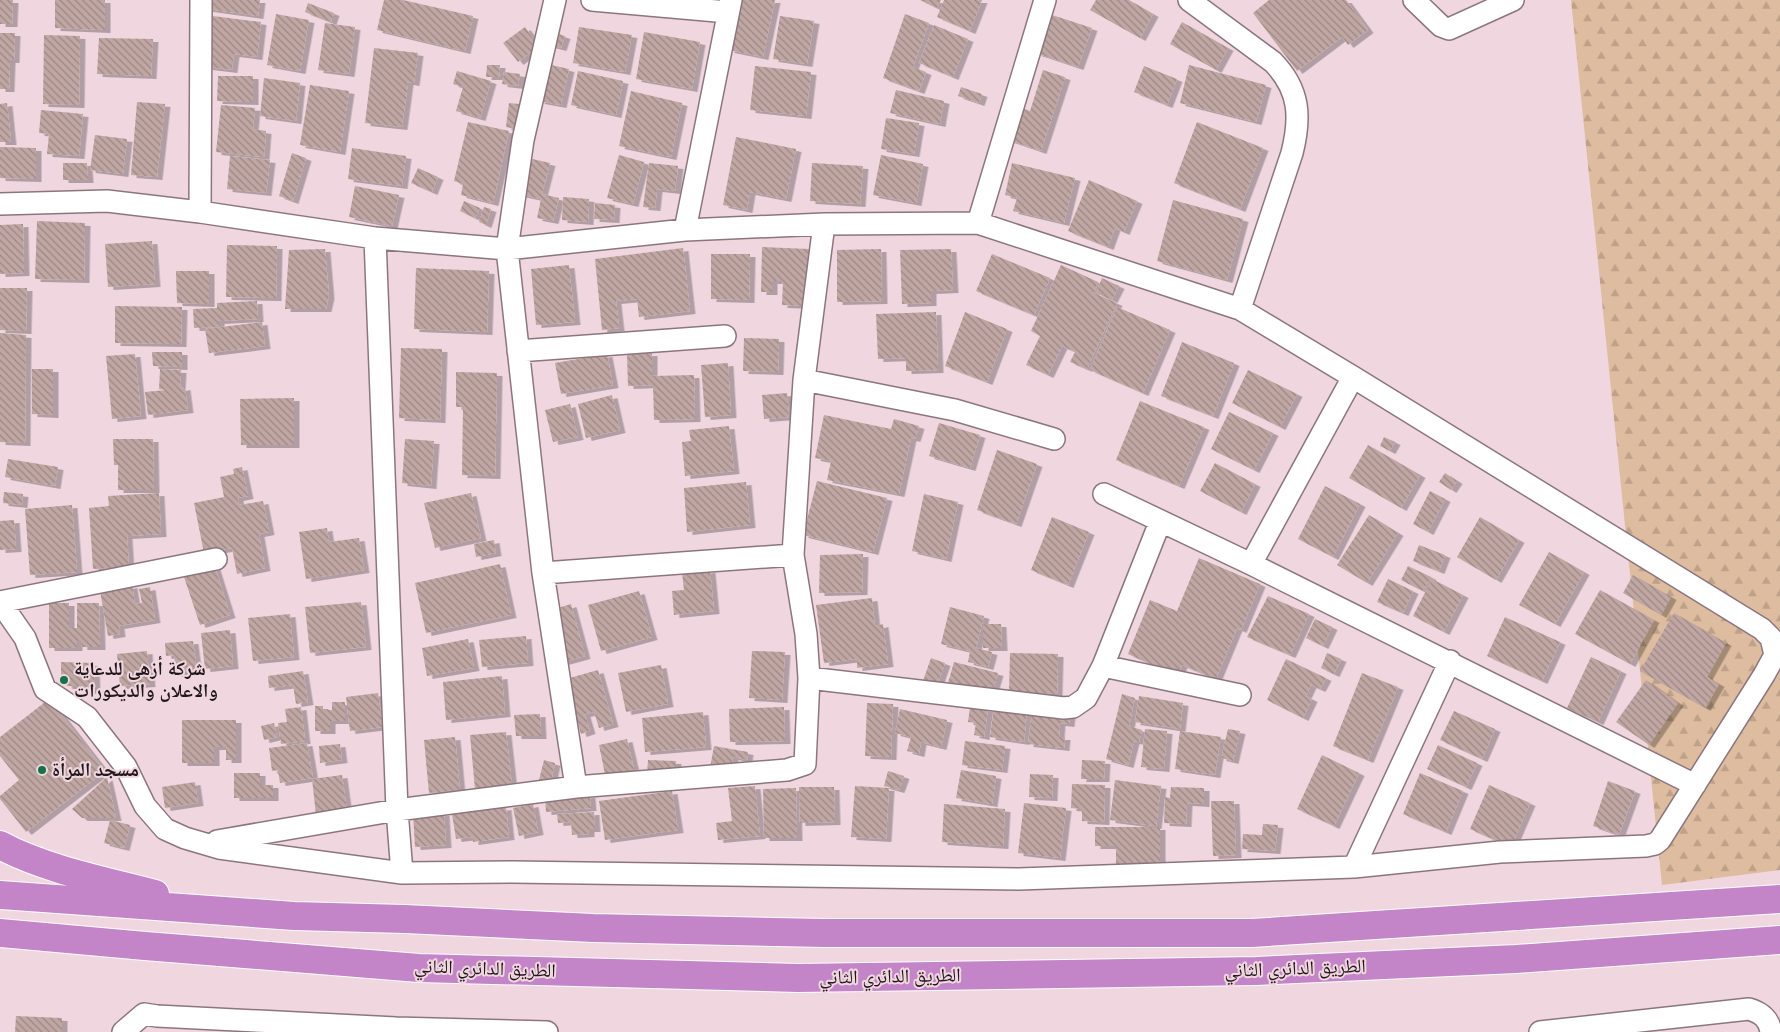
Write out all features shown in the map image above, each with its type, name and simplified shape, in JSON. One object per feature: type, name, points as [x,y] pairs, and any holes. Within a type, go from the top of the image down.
[{"type":"highway","points":[[0,845],[15,853],[75,873],[219,911]]},
{"type":"highway","name":"الطريق الدائري الثاني","points":[[0,895],[294,916],[405,918],[603,928],[825,933],[1252,933],[1780,899]]},
{"type":"highway","name":"الطريق الدائري الثاني","points":[[0,933],[419,968],[798,978],[1256,971],[1516,959],[1780,940]]},
{"type":"street","points":[[200,212],[201,0]]},
{"type":"street","points":[[555,0],[523,140],[507,249],[543,573],[576,787]]},
{"type":"street","points":[[592,0],[729,6],[685,230]]},
{"type":"street","points":[[978,223],[1045,0]]},
{"type":"street","points":[[1189,0],[1273,62],[1285,74],[1297,105],[1296,136],[1292,153],[1240,309]]},
{"type":"street","points":[[1414,0],[1441,26],[1449,29],[1513,0]]},
{"type":"street","points":[[0,204],[107,201],[200,212],[376,238],[507,249],[685,230],[824,224],[978,223],[1240,309],[1762,629],[1771,638],[1775,655],[1660,840],[1655,844],[1646,846],[1500,852],[1354,867],[1019,879],[512,872],[402,873],[219,848],[165,830],[145,806],[126,768],[87,717],[45,689],[25,638],[0,602],[216,559]]},
{"type":"street","points":[[206,843],[397,810],[576,787],[787,770],[805,764],[809,678],[806,634],[793,555],[804,380],[824,224]]},
{"type":"street","points":[[376,238],[397,810],[402,873]]},
{"type":"street","points":[[518,351],[725,336]]},
{"type":"street","points":[[1251,564],[1353,377]]},
{"type":"street","points":[[804,380],[955,410],[1054,439]]},
{"type":"street","points":[[1104,494],[1450,661],[1695,785]]},
{"type":"street","points":[[809,678],[1064,708],[1078,704],[1086,698],[1103,666],[1160,522]]},
{"type":"street","points":[[543,573],[793,555]]},
{"type":"street","points":[[1354,867],[1450,661]]},
{"type":"street","points":[[1103,666],[1240,695]]},
{"type":"street","points":[[1540,1032],[1749,1009],[1765,1016],[1772,1032]]},
{"type":"street","points":[[124,1032],[144,1014],[396,1030],[547,1032]]},
{"type":"green space","points":[[1571,0],[1780,0],[1780,870],[1662,885]]},
{"type":"building","points":[[0,0],[13,0],[12,24],[0,24]]},
{"type":"building","points":[[55,0],[105,0],[105,30],[55,28]]},
{"type":"building","points":[[203,0],[260,0],[258,16],[201,8]]},
{"type":"building","points":[[384,0],[403,0],[473,16],[465,51],[377,30]]},
{"type":"building","points":[[740,0],[775,0],[763,57],[729,50]]},
{"type":"building","points":[[920,0],[941,0],[937,8]]},
{"type":"building","points":[[944,0],[982,0],[970,31],[937,17]]},
{"type":"building","points":[[1096,0],[1129,0],[1153,14],[1140,38],[1090,10]]},
{"type":"building","points":[[1269,0],[1346,0],[1368,30],[1348,45],[1342,37],[1297,71],[1253,13]]},
{"type":"building","points":[[308,3],[334,13],[331,22],[305,12]]},
{"type":"building","points":[[276,14],[309,20],[300,71],[267,65]]},
{"type":"building","points":[[905,14],[929,23],[913,67],[926,72],[919,91],[883,78]]},
{"type":"building","points":[[1049,14],[1092,28],[1078,67],[1036,53]]},
{"type":"building","points":[[213,16],[261,22],[257,57],[234,54],[232,70],[207,67]]},
{"type":"building","points":[[780,16],[814,21],[807,64],[773,59]]},
{"type":"building","points":[[1182,22],[1228,48],[1216,70],[1170,44]]},
{"type":"building","points":[[325,23],[355,27],[349,74],[318,70]]},
{"type":"building","points":[[934,25],[968,39],[953,77],[919,63]]},
{"type":"building","points":[[525,27],[539,46],[518,62],[503,43]]},
{"type":"building","points":[[579,27],[632,35],[625,72],[573,63]]},
{"type":"building","points":[[553,32],[565,36],[561,48],[549,45]]},
{"type":"building","points":[[644,32],[700,42],[692,89],[636,79]]},
{"type":"building","points":[[0,33],[15,33],[14,60],[10,60],[9,89],[0,89]]},
{"type":"building","points":[[44,35],[80,36],[79,105],[43,104]]},
{"type":"building","points":[[99,38],[153,39],[151,76],[97,74]]},
{"type":"building","points":[[374,48],[418,53],[414,83],[408,82],[402,127],[365,123]]},
{"type":"building","points":[[547,64],[569,69],[561,105],[539,101]]},
{"type":"building","points":[[487,65],[500,65],[499,77],[486,77]]},
{"type":"building","points":[[1189,65],[1266,85],[1256,122],[1180,103]]},
{"type":"building","points":[[755,66],[811,72],[806,116],[750,110]]},
{"type":"building","points":[[1144,66],[1177,79],[1167,105],[1134,92]]},
{"type":"building","points":[[1043,70],[1065,77],[1041,151],[1000,137],[1011,104],[1030,111]]},
{"type":"building","points":[[457,71],[491,81],[480,118],[456,111],[463,87],[453,84]]},
{"type":"building","points":[[578,71],[623,81],[616,115],[571,105]]},
{"type":"building","points":[[504,72],[520,74],[518,86],[502,84]]},
{"type":"building","points":[[218,76],[253,76],[253,102],[217,101]]},
{"type":"building","points":[[264,78],[300,83],[296,121],[260,116]]},
{"type":"building","points":[[310,85],[349,91],[340,152],[300,145]]},
{"type":"building","points":[[961,87],[982,94],[979,103],[958,96]]},
{"type":"building","points":[[896,90],[944,101],[940,124],[890,113]]},
{"type":"building","points":[[631,91],[682,103],[671,157],[619,146]]},
{"type":"building","points":[[137,102],[165,104],[157,177],[131,175]]},
{"type":"building","points":[[7,103],[11,142],[0,142],[0,104]]},
{"type":"building","points":[[509,103],[519,104],[516,129],[506,127]]},
{"type":"building","points":[[221,105],[255,108],[253,129],[266,131],[264,157],[216,152]]},
{"type":"building","points":[[41,110],[83,114],[79,156],[47,154],[49,134],[39,133]]},
{"type":"building","points":[[886,118],[919,123],[914,154],[881,149]]},
{"type":"building","points":[[468,122],[509,131],[493,203],[461,195],[463,184],[454,181]]},
{"type":"building","points":[[1197,122],[1263,148],[1240,209],[1174,183]]},
{"type":"building","points":[[95,135],[127,139],[123,174],[90,170]]},
{"type":"building","points":[[736,137],[796,149],[786,199],[750,192],[747,210],[723,205]]},
{"type":"building","points":[[0,147],[36,148],[36,179],[0,178]]},
{"type":"building","points":[[352,148],[406,156],[402,186],[348,179]]},
{"type":"building","points":[[292,153],[306,158],[293,201],[279,196]]},
{"type":"building","points":[[619,155],[644,162],[633,204],[607,198]]},
{"type":"building","points":[[881,155],[923,164],[916,203],[873,195]]},
{"type":"building","points":[[230,156],[270,160],[266,193],[227,189]]},
{"type":"building","points":[[528,158],[550,163],[542,194],[559,198],[553,221],[537,218],[541,199],[519,194]]},
{"type":"building","points":[[63,163],[87,163],[88,180],[63,180]]},
{"type":"building","points":[[649,163],[678,166],[675,191],[657,189],[655,208],[643,207]]},
{"type":"building","points":[[812,163],[863,166],[860,204],[810,201]]},
{"type":"building","points":[[1012,163],[1075,178],[1064,223],[1013,211],[1017,198],[1005,195]]},
{"type":"building","points":[[418,168],[438,177],[432,192],[411,183]]},
{"type":"building","points":[[1089,180],[1137,201],[1124,232],[1115,228],[1108,247],[1068,231]]},
{"type":"building","points":[[355,186],[399,195],[392,226],[349,217]]},
{"type":"building","points":[[563,197],[589,199],[588,222],[562,220]]},
{"type":"building","points":[[1173,200],[1243,219],[1227,280],[1157,261]]},
{"type":"building","points":[[464,201],[480,208],[475,218],[460,211]]},
{"type":"building","points":[[595,203],[615,205],[614,220],[594,219]]},
{"type":"building","points":[[484,207],[491,209],[486,225],[479,222]]},
{"type":"building","points":[[37,221],[85,223],[84,280],[35,279]]},
{"type":"building","points":[[23,224],[24,273],[0,274],[0,225]]},
{"type":"building","points":[[152,241],[155,284],[108,287],[105,244]]},
{"type":"building","points":[[227,245],[277,246],[276,298],[226,297]]},
{"type":"building","points":[[762,247],[809,249],[807,306],[782,305],[783,281],[772,281],[772,292],[761,292]]},
{"type":"building","points":[[683,248],[690,311],[639,317],[637,299],[616,301],[619,328],[602,330],[595,259]]},
{"type":"building","points":[[325,249],[329,296],[326,309],[285,309],[289,250]]},
{"type":"building","points":[[881,249],[882,301],[837,302],[837,250]]},
{"type":"building","points":[[951,249],[953,290],[931,291],[931,303],[902,304],[900,250]]},
{"type":"building","points":[[711,254],[750,254],[749,300],[711,299]]},
{"type":"building","points":[[992,254],[1050,278],[1034,315],[976,291]]},
{"type":"building","points":[[569,265],[575,322],[536,325],[531,269]]},
{"type":"building","points":[[1061,265],[1098,282],[1094,293],[1117,303],[1087,369],[1070,362],[1075,352],[1062,346],[1048,375],[1026,365],[1040,336],[1031,331]]},
{"type":"building","points":[[416,268],[489,271],[487,332],[414,329]]},
{"type":"building","points":[[176,271],[209,271],[209,304],[177,303]]},
{"type":"building","points":[[1102,278],[1119,286],[1112,300],[1096,293]]},
{"type":"building","points":[[0,288],[27,288],[26,331],[0,330]]},
{"type":"building","points":[[257,301],[258,319],[219,321],[219,327],[194,328],[193,309],[217,308],[217,303]]},
{"type":"building","points":[[115,306],[182,307],[181,344],[115,343]]},
{"type":"building","points":[[1117,307],[1170,330],[1143,393],[1090,370]]},
{"type":"building","points":[[936,312],[938,370],[906,371],[906,358],[878,359],[876,314]]},
{"type":"building","points":[[965,312],[1007,329],[987,382],[945,366]]},
{"type":"building","points":[[262,322],[265,346],[209,353],[205,329]]},
{"type":"building","points":[[0,333],[26,335],[25,443],[0,442]]},
{"type":"building","points":[[744,338],[779,339],[778,372],[743,371]]},
{"type":"building","points":[[1182,342],[1234,363],[1213,416],[1161,396]]},
{"type":"building","points":[[401,348],[442,349],[440,420],[399,418]]},
{"type":"building","points":[[152,352],[182,352],[182,367],[153,366]]},
{"type":"building","points":[[652,353],[652,376],[694,375],[695,419],[654,420],[653,385],[628,386],[627,354]]},
{"type":"building","points":[[135,354],[141,416],[112,419],[106,356]]},
{"type":"building","points":[[607,354],[613,385],[561,394],[555,363]]},
{"type":"building","points":[[728,363],[731,415],[705,417],[701,365]]},
{"type":"building","points":[[32,369],[53,369],[53,415],[32,414]]},
{"type":"building","points":[[160,369],[181,370],[180,388],[185,387],[188,410],[148,415],[145,392],[166,390],[159,389]]},
{"type":"building","points":[[1248,370],[1297,394],[1280,427],[1232,403]]},
{"type":"building","points":[[456,372],[497,373],[495,476],[462,475],[463,407],[456,407]]},
{"type":"building","points":[[787,393],[789,417],[764,419],[762,395]]},
{"type":"building","points":[[612,395],[620,430],[586,438],[578,404]]},
{"type":"building","points":[[294,398],[294,445],[241,445],[240,399]]},
{"type":"building","points":[[1140,401],[1204,427],[1179,486],[1116,460]]},
{"type":"building","points":[[570,404],[578,437],[553,442],[545,410]]},
{"type":"building","points":[[1229,412],[1273,433],[1254,470],[1211,449]]},
{"type":"building","points":[[824,415],[891,429],[894,419],[919,426],[915,439],[911,438],[899,494],[827,480],[831,461],[815,458]]},
{"type":"building","points":[[939,423],[980,435],[970,468],[929,456]]},
{"type":"building","points":[[729,426],[734,471],[685,476],[682,442],[691,441],[689,430]]},
{"type":"building","points":[[1384,437],[1395,442],[1390,451],[1380,446]]},
{"type":"building","points":[[113,439],[153,439],[154,490],[118,490],[118,465],[114,465]]},
{"type":"building","points":[[405,439],[434,441],[431,486],[402,483]]},
{"type":"building","points":[[1368,445],[1420,475],[1401,508],[1349,478]]},
{"type":"building","points":[[997,450],[1037,464],[1016,524],[977,510]]},
{"type":"building","points":[[8,459],[58,467],[55,486],[5,477]]},
{"type":"building","points":[[1215,463],[1255,484],[1241,512],[1200,491]]},
{"type":"building","points":[[242,467],[248,496],[238,498],[239,505],[263,501],[269,532],[259,534],[265,568],[237,574],[232,548],[204,553],[194,503],[224,497],[220,477],[234,474],[233,469]]},
{"type":"building","points":[[1445,473],[1457,481],[1451,490],[1439,482]]},
{"type":"building","points":[[817,481],[887,498],[873,552],[803,535]]},
{"type":"building","points":[[746,482],[750,525],[687,532],[684,488]]},
{"type":"building","points":[[1325,486],[1360,504],[1333,557],[1298,539]]},
{"type":"building","points":[[1430,491],[1445,499],[1428,532],[1413,524]]},
{"type":"building","points":[[4,492],[23,494],[22,505],[3,503]]},
{"type":"building","points":[[159,493],[161,534],[127,536],[129,567],[93,569],[89,508],[109,506],[108,496]]},
{"type":"building","points":[[471,493],[481,538],[435,548],[424,503]]},
{"type":"building","points":[[924,494],[958,502],[946,559],[912,551]]},
{"type":"building","points":[[72,505],[77,572],[30,575],[25,509]]},
{"type":"building","points":[[1369,515],[1398,533],[1367,583],[1337,565]]},
{"type":"building","points":[[1052,517],[1089,532],[1068,585],[1031,570]]},
{"type":"building","points":[[1480,517],[1519,540],[1496,580],[1457,557]]},
{"type":"building","points":[[14,520],[16,549],[0,550],[0,521]]},
{"type":"building","points":[[327,528],[329,542],[359,538],[364,570],[306,579],[299,532]]},
{"type":"building","points":[[494,540],[496,553],[476,557],[474,544]]},
{"type":"building","points":[[1419,545],[1445,555],[1439,571],[1413,561]]},
{"type":"building","points":[[1549,552],[1584,572],[1555,624],[1519,605]]},
{"type":"building","points":[[863,554],[862,592],[819,593],[820,555]]},
{"type":"building","points":[[1199,558],[1260,584],[1241,630],[1237,628],[1216,679],[1182,665],[1178,676],[1128,654],[1150,600],[1177,611]]},
{"type":"building","points":[[500,564],[511,615],[426,633],[415,583]]},
{"type":"building","points":[[1408,566],[1431,577],[1423,591],[1401,580]]},
{"type":"building","points":[[215,567],[230,615],[200,625],[184,577]]},
{"type":"building","points":[[710,570],[714,611],[674,615],[672,591],[684,590],[682,573]]},
{"type":"building","points":[[1633,575],[1671,597],[1661,615],[1623,593]]},
{"type":"building","points":[[1388,579],[1413,591],[1403,613],[1377,602]]},
{"type":"building","points":[[1432,579],[1463,595],[1444,632],[1413,616]]},
{"type":"building","points":[[132,585],[135,604],[142,603],[139,589],[150,587],[155,620],[119,626],[120,634],[108,636],[100,591]]},
{"type":"building","points":[[1600,590],[1654,620],[1630,664],[1575,634]]},
{"type":"building","points":[[639,591],[652,637],[601,651],[588,605]]},
{"type":"building","points":[[1268,596],[1309,614],[1290,655],[1247,637]]},
{"type":"building","points":[[872,598],[875,626],[883,624],[888,664],[857,668],[857,659],[824,663],[816,605]]},
{"type":"building","points":[[361,602],[366,647],[310,653],[305,607]]},
{"type":"building","points":[[49,603],[69,603],[69,628],[77,628],[77,603],[99,603],[100,647],[82,647],[81,641],[77,641],[77,648],[49,648]]},
{"type":"building","points":[[571,604],[585,656],[563,662],[548,611]]},
{"type":"building","points":[[950,607],[984,616],[976,648],[992,652],[988,667],[968,662],[970,651],[941,644]]},
{"type":"building","points":[[1674,613],[1726,643],[1707,677],[1719,684],[1705,708],[1640,671]]},
{"type":"building","points":[[290,614],[294,657],[253,661],[248,618]]},
{"type":"building","points":[[1505,617],[1560,642],[1542,681],[1487,656]]},
{"type":"building","points":[[1315,619],[1332,627],[1323,646],[1306,638]]},
{"type":"building","points":[[983,624],[1001,624],[1002,648],[983,648]]},
{"type":"building","points":[[230,630],[233,666],[205,669],[201,633]]},
{"type":"building","points":[[526,636],[528,663],[482,667],[479,640]]},
{"type":"building","points":[[468,639],[474,668],[427,676],[422,648]]},
{"type":"building","points":[[193,641],[197,672],[176,674],[174,655],[166,656],[165,643]]},
{"type":"building","points":[[147,651],[150,684],[120,686],[117,654]]},
{"type":"building","points":[[752,651],[785,652],[782,700],[749,698]]},
{"type":"building","points":[[1010,653],[1058,654],[1057,694],[1009,692]]},
{"type":"building","points":[[1327,653],[1341,659],[1334,674],[1321,668]]},
{"type":"building","points":[[1591,657],[1621,671],[1598,722],[1567,708]]},
{"type":"building","points":[[931,658],[945,663],[937,686],[923,681]]},
{"type":"building","points":[[1286,659],[1326,678],[1320,689],[1311,685],[1306,696],[1312,699],[1303,718],[1267,700]]},
{"type":"building","points":[[61,662],[94,663],[95,691],[78,690],[78,686],[67,686],[66,683],[61,683]]},
{"type":"building","points":[[954,662],[998,673],[992,693],[948,683]]},
{"type":"building","points":[[661,665],[668,704],[626,712],[618,673]]},
{"type":"building","points":[[598,670],[613,724],[599,728],[594,712],[585,714],[590,731],[581,734],[566,679]]},
{"type":"building","points":[[303,671],[308,702],[296,704],[293,685],[269,688],[268,676]]},
{"type":"building","points":[[1362,673],[1398,687],[1368,760],[1333,746]]},
{"type":"building","points":[[502,676],[505,714],[446,720],[443,682]]},
{"type":"building","points":[[1646,680],[1678,703],[1649,745],[1616,722]]},
{"type":"building","points":[[378,693],[383,727],[350,731],[346,697]]},
{"type":"building","points":[[1122,694],[1135,698],[1129,726],[1142,730],[1139,742],[1134,741],[1128,765],[1106,759]]},
{"type":"building","points":[[1139,696],[1183,703],[1180,729],[1135,722]]},
{"type":"building","points":[[49,699],[105,771],[26,832],[0,799],[0,796],[19,780],[0,756],[0,737]]},
{"type":"building","points":[[332,702],[345,702],[345,721],[330,721],[330,731],[315,731],[315,706],[323,706],[323,710],[332,710]]},
{"type":"building","points":[[867,703],[893,704],[891,757],[865,756]]},
{"type":"building","points":[[301,707],[305,741],[281,744],[278,723],[287,722],[285,709]]},
{"type":"building","points":[[784,707],[785,741],[730,742],[729,709]]},
{"type":"building","points":[[970,707],[988,709],[984,737],[974,735],[976,723],[968,722]]},
{"type":"building","points":[[994,707],[1027,711],[1024,742],[990,737]]},
{"type":"building","points":[[900,709],[947,720],[941,747],[921,742],[919,754],[907,751],[911,737],[895,733]]},
{"type":"building","points":[[1032,711],[1070,715],[1069,724],[1060,723],[1059,737],[1065,737],[1064,748],[1028,744]]},
{"type":"building","points":[[1454,711],[1495,729],[1482,759],[1440,740]]},
{"type":"building","points":[[703,712],[706,747],[645,752],[642,718]]},
{"type":"building","points":[[540,714],[541,736],[516,736],[514,715]]},
{"type":"building","points":[[182,720],[236,720],[236,760],[226,760],[226,747],[214,747],[214,763],[182,763]]},
{"type":"building","points":[[274,723],[277,737],[264,740],[261,726]]},
{"type":"building","points":[[1145,729],[1167,731],[1164,769],[1141,767]]},
{"type":"building","points":[[1228,729],[1240,731],[1233,761],[1221,758]]},
{"type":"building","points":[[1180,731],[1221,737],[1215,775],[1175,769]]},
{"type":"building","points":[[506,732],[512,786],[475,789],[470,735]]},
{"type":"building","points":[[455,737],[460,790],[429,793],[424,740]]},
{"type":"building","points":[[627,739],[635,773],[606,779],[599,745]]},
{"type":"building","points":[[965,741],[1005,746],[1002,770],[962,765]]},
{"type":"building","points":[[307,743],[313,778],[280,783],[278,770],[272,771],[269,748]]},
{"type":"building","points":[[340,744],[342,760],[320,763],[319,746]]},
{"type":"building","points":[[1438,745],[1477,763],[1466,787],[1427,769]]},
{"type":"building","points":[[714,746],[748,752],[747,760],[733,757],[731,772],[710,768]]},
{"type":"building","points":[[1322,755],[1359,773],[1334,826],[1297,809]]},
{"type":"building","points":[[544,760],[555,763],[551,782],[539,780]]},
{"type":"building","points":[[648,760],[676,761],[675,777],[647,775]]},
{"type":"building","points":[[1082,760],[1105,761],[1104,779],[1081,779]]},
{"type":"building","points":[[961,770],[996,776],[992,804],[956,798]]},
{"type":"building","points":[[888,771],[904,776],[899,790],[884,786]]},
{"type":"building","points":[[234,773],[260,773],[260,785],[273,785],[273,798],[234,798]]},
{"type":"building","points":[[1420,773],[1463,791],[1446,832],[1403,814]]},
{"type":"building","points":[[1030,774],[1053,775],[1052,798],[1029,797]]},
{"type":"building","points":[[342,775],[347,811],[316,815],[312,779]]},
{"type":"building","points":[[107,777],[116,818],[82,818],[72,809]]},
{"type":"building","points":[[1115,780],[1161,786],[1156,826],[1110,820]]},
{"type":"building","points":[[1608,781],[1635,791],[1619,835],[1593,826]]},
{"type":"building","points":[[195,782],[198,803],[165,808],[162,787]]},
{"type":"building","points":[[1072,784],[1105,785],[1104,822],[1082,821],[1082,809],[1071,808]]},
{"type":"building","points":[[1489,785],[1530,803],[1511,847],[1470,829]]},
{"type":"building","points":[[755,786],[760,836],[718,840],[716,823],[732,821],[728,788]]},
{"type":"building","points":[[855,786],[889,788],[886,839],[851,837]]},
{"type":"building","points":[[799,787],[834,787],[835,822],[800,823]]},
{"type":"building","points":[[1171,787],[1204,788],[1204,804],[1187,803],[1186,824],[1164,823],[1165,797],[1170,798]]},
{"type":"building","points":[[796,788],[797,838],[764,838],[763,789]]},
{"type":"building","points":[[672,791],[678,830],[605,840],[599,801]]},
{"type":"building","points":[[590,795],[591,808],[546,812],[545,798]]},
{"type":"building","points":[[1211,801],[1234,801],[1236,855],[1213,856]]},
{"type":"building","points":[[1024,803],[1066,808],[1060,858],[1018,853]]},
{"type":"building","points":[[533,804],[538,832],[519,836],[513,808]]},
{"type":"building","points":[[944,804],[1005,809],[1003,846],[942,842]]},
{"type":"building","points":[[506,807],[509,837],[473,842],[473,837],[456,839],[452,814]]},
{"type":"building","points":[[594,812],[595,829],[589,829],[589,834],[572,835],[571,822],[558,823],[557,814]]},
{"type":"building","points":[[444,813],[446,845],[415,847],[413,814]]},
{"type":"building","points":[[110,820],[130,825],[124,848],[104,843]]},
{"type":"building","points":[[1263,824],[1278,825],[1275,851],[1242,849],[1243,834],[1262,835]]},
{"type":"building","points":[[1095,827],[1160,827],[1160,864],[1116,864],[1116,846],[1095,846]]},
{"type":"building","points":[[16,1016],[62,1018],[62,1032],[15,1032]]},
{"type":"place","name":"شركة أزهى للدعاية والاعلان والديكورات","points":[[64,680]]},
{"type":"place","name":"مسجد المرأة","points":[[42,770]]}]
